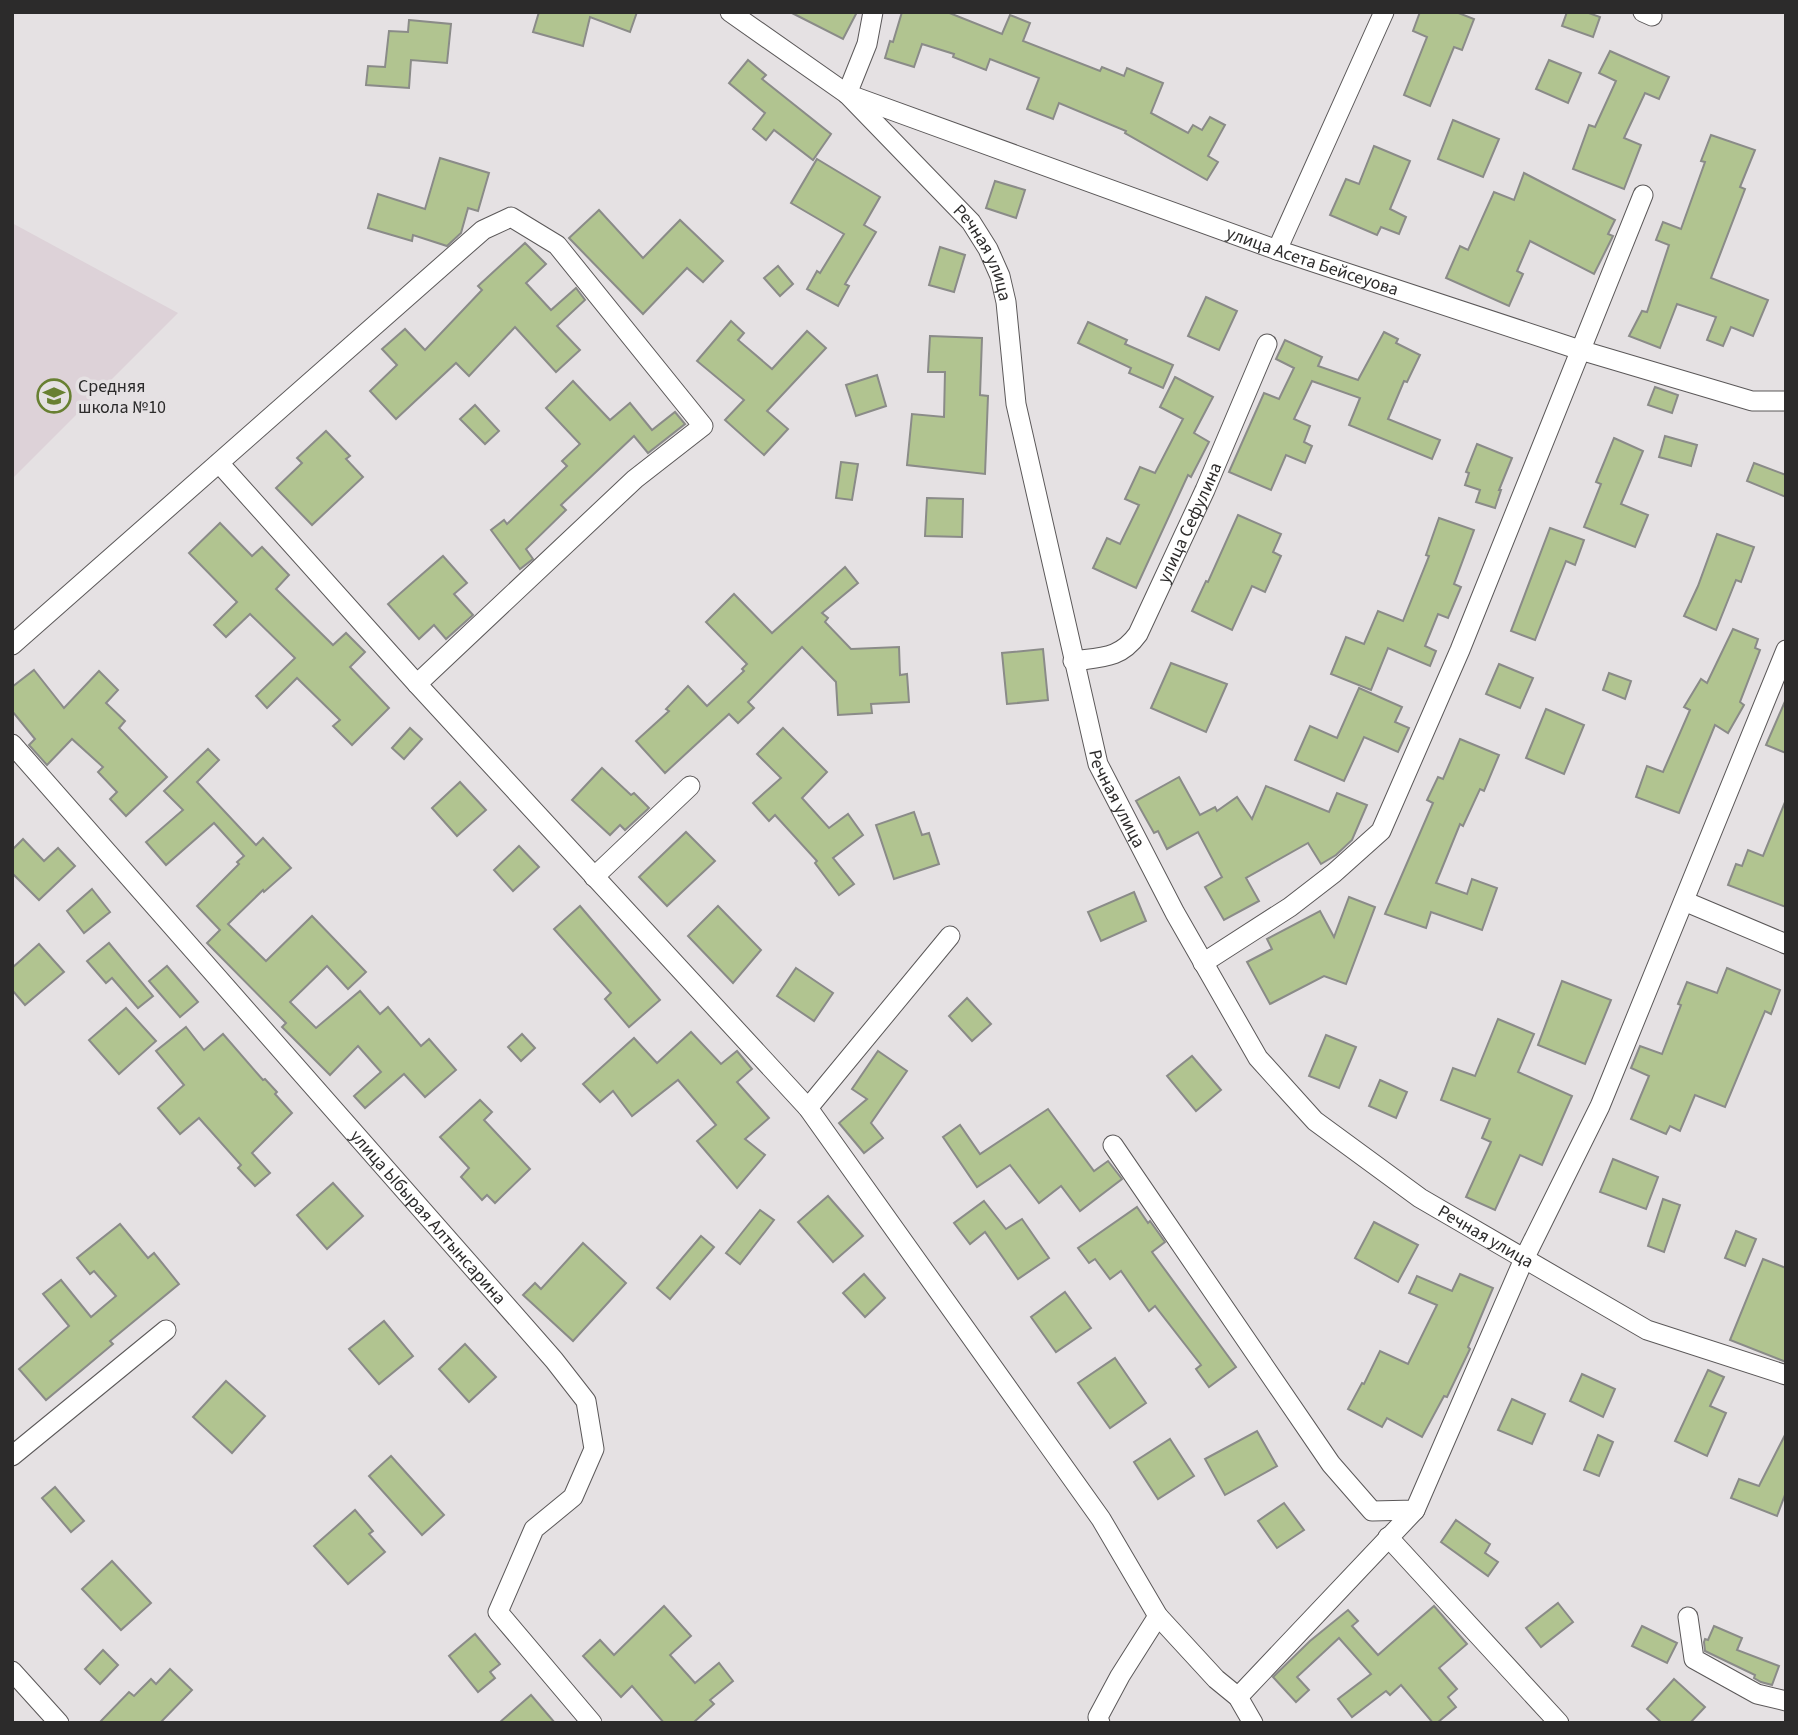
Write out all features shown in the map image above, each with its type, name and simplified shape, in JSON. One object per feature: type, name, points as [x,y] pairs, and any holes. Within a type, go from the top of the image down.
[{"type":"street","name":"Речная улица","points":[[730,12],[847,94],[971,222],[988,249],[1000,276],[1006,302],[1016,404],[1097,764],[1175,913],[1258,1058],[1315,1121],[1420,1198],[1647,1330],[1786,1375]]},
{"type":"street","points":[[847,94],[867,44],[873,12]]},
{"type":"street","points":[[1277,250],[1384,12]]},
{"type":"street","name":"улица Асета Бейсеуова","points":[[847,94],[1277,250],[1580,350],[1752,401],[1786,401]]},
{"type":"street","points":[[1203,963],[1290,907],[1334,873],[1381,831],[1460,650],[1643,195]]},
{"type":"street","points":[[12,645],[483,230],[511,217],[557,245],[703,426],[635,479],[417,684]]},
{"type":"street","name":"улица Сефулина","points":[[1073,661],[1119,653],[1138,634],[1206,491],[1267,344]]},
{"type":"street","points":[[219,463],[417,684],[808,1108],[1101,1519],[1158,1616],[1216,1679],[1238,1697],[1254,1723]]},
{"type":"street","points":[[1238,1697],[1415,1510],[1524,1259],[1600,1106],[1786,650]]},
{"type":"street","name":"улица Ыбырая Алтынсарина","points":[[12,744],[545,1350],[586,1401],[594,1449],[573,1497],[534,1529],[498,1612],[592,1723]]},
{"type":"street","points":[[594,877],[690,786]]},
{"type":"street","points":[[1684,901],[1786,944]]},
{"type":"street","points":[[808,1108],[950,936]]},
{"type":"street","points":[[1114,1145],[1331,1464],[1372,1511],[1415,1510]]},
{"type":"street","points":[[12,1456],[166,1330]]},
{"type":"street","points":[[1388,1537],[1559,1723]]},
{"type":"street","points":[[1100,1723],[1098,1717],[1158,1616]]},
{"type":"street","points":[[1688,1616],[1694,1659],[1757,1694],[1786,1700]]},
{"type":"street","points":[[12,1671],[59,1723]]},
{"type":"shaded area","name":"Средняя школа №10","points":[[12,223],[178,313],[12,479]]},
{"type":"building","points":[[539,12],[637,12],[630,32],[590,17],[583,46],[533,32]]},
{"type":"building","points":[[790,12],[857,12],[843,39]]},
{"type":"building","points":[[902,12],[947,12],[1002,34],[1010,15],[1030,23],[1023,41],[1100,71],[1102,67],[1124,76],[1127,68],[1163,83],[1151,113],[1188,133],[1193,125],[1202,130],[1210,117],[1225,125],[1208,156],[1218,162],[1207,180],[1125,133],[1126,131],[1059,103],[1053,119],[1027,109],[1039,78],[990,59],[986,70],[953,57],[954,54],[922,44],[914,67],[885,58]]},
{"type":"building","points":[[1420,12],[1456,12],[1474,19],[1462,50],[1454,47],[1430,106],[1404,95],[1427,37],[1413,31]]},
{"type":"building","points":[[1567,12],[1586,12],[1600,17],[1593,37],[1562,26]]},
{"type":"building","points":[[409,20],[451,24],[447,63],[411,60],[409,88],[366,85],[368,66],[385,67],[389,31],[408,32]]},
{"type":"building","points":[[1610,51],[1669,77],[1659,99],[1645,93],[1624,138],[1641,145],[1624,189],[1573,169],[1589,125],[1595,127],[1616,81],[1599,73]]},
{"type":"building","points":[[748,60],[766,75],[762,79],[831,134],[813,160],[774,130],[766,140],[753,129],[765,113],[729,83]]},
{"type":"building","points":[[1549,60],[1581,73],[1568,103],[1536,89]]},
{"type":"building","points":[[1453,120],[1499,139],[1483,177],[1438,159]]},
{"type":"building","points":[[1711,135],[1755,150],[1740,187],[1745,189],[1711,278],[1768,300],[1753,336],[1731,327],[1723,346],[1707,340],[1716,317],[1677,304],[1660,348],[1629,336],[1642,311],[1647,312],[1669,245],[1656,240],[1663,222],[1681,229],[1705,162],[1701,161]]},
{"type":"building","points":[[1374,146],[1410,161],[1390,209],[1406,217],[1399,234],[1381,227],[1377,235],[1330,215],[1346,179],[1359,184]]},
{"type":"building","points":[[440,158],[489,173],[478,211],[468,208],[461,233],[447,246],[413,235],[412,241],[368,228],[378,194],[425,209]]},
{"type":"building","points":[[817,159],[880,197],[864,225],[876,232],[845,284],[849,286],[838,306],[807,289],[844,234],[791,203]]},
{"type":"building","points":[[1524,173],[1615,220],[1608,234],[1613,236],[1594,274],[1530,241],[1517,271],[1523,274],[1509,306],[1446,278],[1460,246],[1468,250],[1494,192],[1514,200]]},
{"type":"building","points":[[995,181],[1025,190],[1016,218],[986,208]]},
{"type":"building","points":[[599,210],[643,258],[680,220],[723,261],[703,282],[687,268],[643,314],[569,238]]},
{"type":"building","points":[[525,243],[546,264],[526,283],[551,310],[576,288],[585,300],[557,326],[580,350],[556,372],[515,327],[469,376],[456,363],[396,419],[370,391],[397,365],[382,349],[405,329],[425,350],[482,290],[478,286]]},
{"type":"building","points":[[940,247],[965,255],[954,292],[929,285]]},
{"type":"building","points":[[778,266],[793,284],[780,296],[764,278]]},
{"type":"building","points":[[1206,297],[1237,311],[1219,350],[1188,336]]},
{"type":"building","points":[[731,321],[744,333],[738,340],[772,369],[807,331],[826,348],[767,411],[788,429],[764,455],[725,420],[744,400],[697,361]]},
{"type":"building","points":[[1088,322],[1127,340],[1125,344],[1173,365],[1163,388],[1129,373],[1131,368],[1078,343]]},
{"type":"building","points":[[1384,332],[1398,339],[1396,343],[1420,355],[1407,382],[1404,381],[1388,419],[1440,440],[1432,459],[1349,425],[1360,398],[1312,381],[1294,419],[1310,426],[1304,442],[1312,446],[1305,463],[1286,455],[1271,490],[1229,472],[1264,393],[1279,399],[1294,368],[1276,359],[1285,340],[1322,357],[1318,366],[1358,380]]},
{"type":"building","points":[[930,336],[982,338],[980,395],[988,396],[985,474],[907,465],[912,414],[944,417],[945,372],[928,372]]},
{"type":"building","points":[[877,375],[886,406],[856,416],[846,385]]},
{"type":"building","points":[[1175,377],[1213,397],[1194,433],[1209,442],[1191,477],[1188,475],[1136,588],[1093,568],[1107,538],[1120,544],[1139,505],[1125,499],[1140,467],[1155,473],[1183,419],[1160,407]]},
{"type":"building","points":[[573,381],[610,420],[630,403],[652,430],[675,412],[685,424],[648,453],[634,436],[561,505],[566,510],[526,549],[533,559],[520,569],[491,530],[504,520],[507,524],[567,466],[562,461],[580,444],[546,408]]},
{"type":"building","points":[[1655,387],[1678,395],[1672,413],[1648,405]]},
{"type":"building","points":[[475,405],[499,431],[485,444],[460,419]]},
{"type":"building","points":[[326,431],[350,456],[346,459],[363,477],[312,525],[276,488],[302,463],[297,458]]},
{"type":"building","points":[[1665,436],[1697,445],[1691,466],[1659,457]]},
{"type":"building","points":[[1614,438],[1643,451],[1621,504],[1648,515],[1635,547],[1584,527],[1601,484],[1596,482]]},
{"type":"building","points":[[1477,444],[1512,458],[1495,508],[1476,502],[1480,490],[1465,485],[1469,473],[1466,472]]},
{"type":"building","points":[[841,462],[858,464],[852,500],[836,498]]},
{"type":"building","points":[[1754,463],[1786,475],[1786,497],[1747,481]]},
{"type":"building","points":[[927,498],[963,499],[962,537],[925,536]]},
{"type":"building","points":[[1238,515],[1281,534],[1273,552],[1281,556],[1265,592],[1252,586],[1232,630],[1192,611]]},
{"type":"building","points":[[1439,518],[1474,530],[1454,584],[1461,587],[1448,618],[1438,614],[1425,646],[1436,651],[1430,666],[1388,648],[1371,690],[1331,674],[1346,637],[1364,644],[1378,611],[1403,621],[1429,556],[1426,555]]},
{"type":"building","points":[[220,523],[252,556],[262,547],[289,575],[276,589],[333,645],[346,633],[365,652],[350,667],[389,708],[352,745],[333,726],[340,720],[297,678],[267,708],[256,696],[295,658],[250,614],[226,637],[214,625],[237,602],[189,553]]},
{"type":"building","points":[[1550,528],[1584,540],[1575,565],[1566,561],[1535,640],[1511,631]]},
{"type":"building","points":[[1717,534],[1754,547],[1741,582],[1736,580],[1716,630],[1684,616]]},
{"type":"building","points":[[443,556],[467,583],[454,594],[473,615],[446,639],[434,625],[419,639],[388,604]]},
{"type":"building","points":[[845,567],[858,583],[822,613],[828,618],[825,622],[851,649],[899,647],[900,675],[907,674],[909,702],[871,704],[872,713],[838,715],[836,682],[802,647],[748,702],[754,708],[738,723],[729,714],[665,773],[636,741],[669,711],[666,709],[688,686],[707,706],[744,671],[742,669],[747,664],[706,622],[734,594],[772,633]]},
{"type":"building","points":[[1733,629],[1758,639],[1755,648],[1760,650],[1740,702],[1744,705],[1728,733],[1715,725],[1679,813],[1636,797],[1647,766],[1663,772],[1690,710],[1684,707],[1701,679],[1707,683]]},
{"type":"building","points":[[1043,649],[1048,700],[1007,704],[1002,653]]},
{"type":"building","points":[[1171,663],[1227,684],[1206,732],[1151,708]]},
{"type":"building","points":[[1499,664],[1533,678],[1520,708],[1486,694]]},
{"type":"building","points":[[34,670],[64,708],[99,671],[118,690],[106,703],[125,721],[119,728],[167,777],[126,816],[110,799],[117,792],[98,772],[103,767],[72,739],[47,765],[29,745],[35,739],[12,711],[12,687]]},
{"type":"building","points":[[1609,673],[1631,681],[1625,699],[1603,690]]},
{"type":"building","points":[[1359,688],[1402,707],[1395,722],[1409,728],[1398,752],[1364,737],[1344,781],[1295,760],[1310,726],[1337,738]]},
{"type":"building","points":[[1786,699],[1786,753],[1766,745]]},
{"type":"building","points":[[1546,709],[1584,725],[1564,774],[1526,758]]},
{"type":"building","points":[[410,728],[422,739],[404,759],[392,748]]},
{"type":"building","points":[[783,728],[827,772],[802,798],[829,828],[848,814],[863,835],[833,858],[854,884],[839,895],[815,863],[817,861],[775,815],[769,821],[753,803],[781,778],[757,754]]},
{"type":"building","points":[[1460,739],[1499,755],[1484,791],[1480,789],[1463,826],[1460,824],[1436,883],[1467,894],[1472,879],[1497,888],[1482,930],[1431,912],[1426,928],[1385,914],[1433,803],[1427,800],[1438,777],[1443,779]]},
{"type":"building","points":[[208,749],[219,760],[197,782],[256,845],[263,838],[291,868],[264,892],[263,890],[228,924],[266,961],[312,916],[366,972],[348,989],[327,966],[290,1002],[316,1028],[360,991],[380,1014],[388,1007],[421,1046],[429,1039],[456,1070],[425,1097],[404,1074],[365,1108],[354,1096],[381,1072],[358,1046],[330,1075],[282,1027],[286,1023],[207,943],[220,930],[197,906],[244,856],[214,823],[166,865],[146,842],[183,810],[164,791]]},
{"type":"building","points":[[602,768],[649,808],[625,830],[620,825],[610,835],[572,800]]},
{"type":"building","points":[[1179,777],[1200,815],[1215,807],[1217,811],[1237,797],[1252,819],[1266,786],[1329,812],[1337,793],[1367,805],[1352,840],[1336,855],[1321,864],[1308,843],[1246,878],[1259,901],[1224,920],[1205,887],[1222,877],[1198,832],[1167,849],[1158,831],[1154,833],[1136,801]]},
{"type":"building","points":[[460,782],[486,810],[457,836],[432,808]]},
{"type":"building","points":[[1785,802],[1786,907],[1728,885],[1736,864],[1742,866],[1748,850],[1763,856]]},
{"type":"building","points":[[914,812],[922,835],[929,833],[939,864],[894,879],[876,825]]},
{"type":"building","points":[[686,832],[715,861],[667,906],[639,877]]},
{"type":"building","points":[[23,839],[44,861],[58,848],[75,866],[39,900],[12,873],[12,850]]},
{"type":"building","points":[[519,846],[539,867],[513,891],[494,870]]},
{"type":"building","points":[[92,889],[110,912],[84,933],[67,911]]},
{"type":"building","points":[[1134,892],[1146,921],[1101,941],[1088,912]]},
{"type":"building","points":[[1349,897],[1375,907],[1346,984],[1324,976],[1270,1004],[1247,962],[1272,949],[1267,939],[1320,911],[1334,937]]},
{"type":"building","points":[[580,906],[660,1000],[629,1027],[605,999],[611,993],[554,929]]},
{"type":"building","points":[[718,906],[761,950],[733,983],[688,936]]},
{"type":"building","points":[[109,943],[153,996],[138,1008],[112,978],[106,983],[87,961]]},
{"type":"building","points":[[39,944],[64,972],[25,1005],[12,990],[12,968]]},
{"type":"building","points":[[167,966],[198,1002],[180,1017],[149,981]]},
{"type":"building","points":[[796,968],[833,993],[814,1021],[777,996]]},
{"type":"building","points":[[1727,968],[1780,990],[1771,1014],[1765,1011],[1725,1107],[1695,1095],[1680,1131],[1670,1126],[1666,1134],[1631,1119],[1649,1076],[1631,1068],[1640,1046],[1662,1054],[1687,982],[1717,993]]},
{"type":"building","points":[[1562,981],[1611,1000],[1585,1064],[1538,1045]]},
{"type":"building","points":[[967,998],[991,1024],[972,1041],[949,1016]]},
{"type":"building","points":[[126,1008],[156,1041],[119,1074],[89,1040]]},
{"type":"building","points":[[1498,1019],[1534,1034],[1518,1072],[1572,1096],[1542,1165],[1520,1155],[1495,1210],[1466,1197],[1491,1142],[1482,1138],[1490,1119],[1441,1100],[1453,1068],[1475,1076]]},
{"type":"building","points":[[186,1027],[204,1050],[223,1034],[277,1092],[275,1094],[292,1113],[252,1153],[270,1173],[255,1186],[238,1168],[241,1165],[199,1118],[180,1134],[158,1108],[184,1085],[156,1051]]},
{"type":"building","points":[[691,1032],[721,1064],[737,1051],[752,1069],[737,1082],[769,1118],[745,1139],[765,1155],[737,1188],[697,1141],[716,1125],[678,1080],[632,1116],[613,1091],[600,1102],[583,1084],[634,1038],[657,1063]]},
{"type":"building","points":[[522,1034],[535,1048],[521,1061],[508,1047]]},
{"type":"building","points":[[1326,1035],[1356,1047],[1339,1088],[1309,1076]]},
{"type":"building","points":[[878,1051],[907,1071],[871,1123],[883,1138],[864,1153],[839,1123],[867,1099],[852,1089]]},
{"type":"building","points":[[1192,1056],[1221,1090],[1196,1111],[1167,1076]]},
{"type":"building","points":[[1380,1080],[1407,1092],[1396,1118],[1369,1106]]},
{"type":"building","points":[[480,1100],[492,1112],[484,1120],[530,1169],[495,1203],[487,1195],[482,1200],[461,1177],[469,1168],[440,1137]]},
{"type":"building","points":[[1048,1109],[1094,1171],[1108,1161],[1122,1179],[1080,1211],[1061,1186],[1039,1203],[1010,1165],[977,1187],[943,1137],[960,1125],[980,1154]]},
{"type":"building","points":[[1613,1159],[1658,1177],[1646,1209],[1600,1192]]},
{"type":"building","points":[[333,1183],[363,1216],[327,1249],[297,1215]]},
{"type":"building","points":[[828,1196],[863,1236],[833,1262],[798,1222]]},
{"type":"building","points":[[1663,1199],[1680,1205],[1664,1252],[1648,1246]]},
{"type":"building","points":[[984,1201],[1006,1229],[1022,1219],[1049,1258],[1018,1279],[985,1232],[970,1244],[954,1223]]},
{"type":"building","points":[[1137,1207],[1165,1242],[1152,1252],[1236,1367],[1209,1387],[1196,1369],[1201,1365],[1155,1306],[1149,1311],[1121,1271],[1110,1279],[1095,1259],[1089,1263],[1078,1248]]},
{"type":"building","points":[[760,1210],[774,1220],[740,1264],[726,1253]]},
{"type":"building","points":[[1374,1222],[1418,1245],[1398,1282],[1355,1258]]},
{"type":"building","points":[[120,1224],[148,1258],[154,1253],[179,1284],[110,1341],[113,1344],[46,1400],[19,1369],[69,1326],[43,1294],[61,1280],[91,1317],[116,1296],[94,1271],[90,1274],[77,1258]]},
{"type":"building","points":[[1736,1231],[1756,1239],[1745,1266],[1725,1258]]},
{"type":"building","points":[[701,1236],[714,1247],[670,1299],[657,1288]]},
{"type":"building","points":[[583,1243],[626,1283],[573,1341],[523,1295],[535,1283],[541,1289]]},
{"type":"building","points":[[1763,1259],[1786,1268],[1786,1362],[1730,1340]]},
{"type":"building","points":[[864,1274],[885,1298],[865,1317],[843,1293]]},
{"type":"building","points":[[1460,1274],[1493,1288],[1468,1347],[1470,1349],[1447,1397],[1444,1396],[1422,1437],[1387,1418],[1382,1427],[1348,1409],[1380,1351],[1408,1364],[1437,1305],[1409,1293],[1417,1276],[1452,1291]]},
{"type":"building","points":[[1065,1292],[1091,1328],[1056,1352],[1031,1317]]},
{"type":"building","points":[[384,1321],[413,1356],[379,1384],[349,1349]]},
{"type":"building","points":[[465,1344],[496,1377],[469,1402],[439,1369]]},
{"type":"building","points":[[1115,1358],[1146,1403],[1110,1428],[1078,1383]]},
{"type":"building","points":[[1708,1370],[1724,1377],[1710,1406],[1726,1413],[1707,1456],[1675,1441]]},
{"type":"building","points":[[1582,1374],[1615,1389],[1603,1417],[1570,1401]]},
{"type":"building","points":[[226,1381],[265,1416],[232,1453],[193,1417]]},
{"type":"building","points":[[1512,1399],[1545,1414],[1532,1444],[1498,1430]]},
{"type":"building","points":[[1257,1431],[1277,1466],[1225,1495],[1205,1459]]},
{"type":"building","points":[[1786,1433],[1786,1492],[1777,1516],[1731,1498],[1739,1479],[1759,1486]]},
{"type":"building","points":[[1598,1435],[1613,1442],[1599,1476],[1584,1470]]},
{"type":"building","points":[[1170,1439],[1194,1476],[1158,1499],[1134,1462]]},
{"type":"building","points":[[391,1456],[444,1515],[422,1535],[369,1476]]},
{"type":"building","points":[[55,1487],[84,1521],[71,1532],[42,1498]]},
{"type":"building","points":[[1284,1503],[1304,1530],[1277,1548],[1258,1521]]},
{"type":"building","points":[[355,1510],[373,1531],[369,1534],[385,1552],[348,1584],[314,1546]]},
{"type":"building","points":[[1456,1520],[1490,1544],[1485,1553],[1498,1562],[1488,1576],[1441,1542]]},
{"type":"building","points":[[112,1561],[151,1603],[121,1630],[82,1589]]},
{"type":"building","points":[[1558,1603],[1573,1622],[1541,1647],[1526,1628]]},
{"type":"building","points":[[664,1606],[691,1636],[670,1655],[695,1683],[719,1663],[733,1681],[710,1700],[714,1704],[693,1723],[664,1723],[632,1686],[621,1697],[583,1656],[600,1640],[614,1655]]},
{"type":"building","points":[[1434,1606],[1467,1644],[1439,1668],[1457,1689],[1448,1697],[1456,1707],[1437,1723],[1433,1723],[1401,1685],[1390,1695],[1386,1691],[1352,1717],[1338,1699],[1371,1674],[1339,1638],[1297,1677],[1309,1690],[1296,1702],[1273,1677],[1310,1641],[1348,1610],[1358,1621],[1352,1626],[1378,1655]]},
{"type":"building","points":[[1642,1626],[1677,1643],[1667,1663],[1632,1646]]},
{"type":"building","points":[[1714,1626],[1742,1638],[1737,1650],[1779,1666],[1772,1685],[1761,1682],[1754,1678],[1755,1675],[1705,1651],[1705,1639],[1708,1640]]},
{"type":"building","points":[[475,1634],[500,1664],[490,1672],[495,1678],[478,1692],[449,1656]]},
{"type":"building","points":[[103,1650],[118,1665],[100,1684],[85,1669]]},
{"type":"building","points":[[170,1669],[192,1690],[160,1723],[99,1723],[129,1692],[134,1696],[151,1679],[156,1684]]},
{"type":"building","points":[[1674,1679],[1705,1707],[1690,1723],[1662,1723],[1647,1709]]},
{"type":"building","points":[[531,1695],[555,1723],[499,1723]]},
{"type":"place","name":"Средняя школа №10","points":[[54,396]]}]
